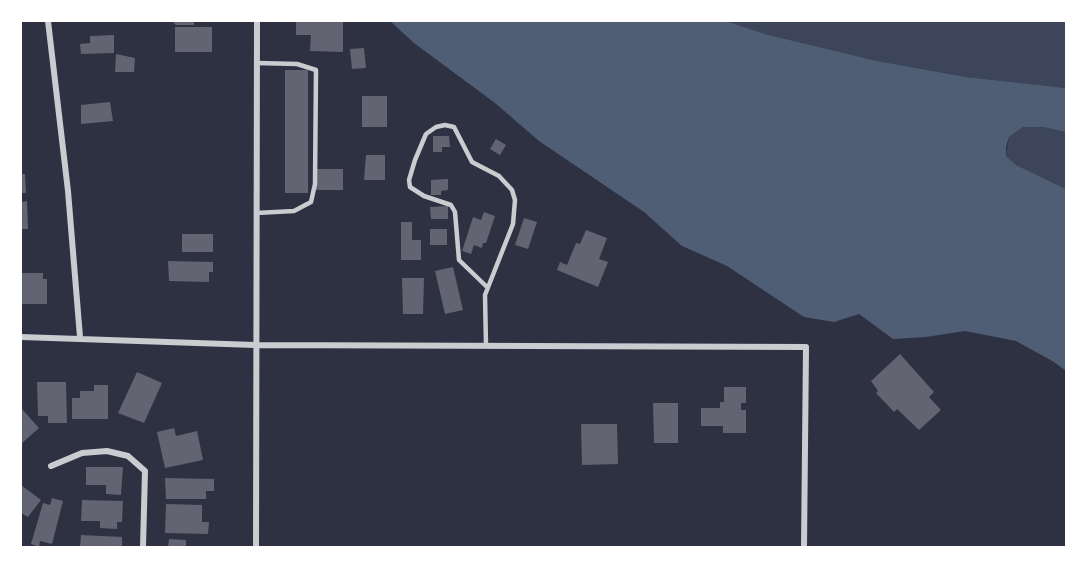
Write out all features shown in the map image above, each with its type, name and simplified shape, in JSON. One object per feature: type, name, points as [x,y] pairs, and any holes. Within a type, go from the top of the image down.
[{"type":"street","points":[[48,21],[68,191],[80,337]]},
{"type":"street","points":[[256,547],[257,21]]},
{"type":"street","points":[[21,337],[80,337],[255,345],[806,346],[804,547]]},
{"type":"street","points":[[51,466],[82,453],[106,451],[128,456],[145,471],[143,547]]},
{"type":"lane","points":[[256,213],[294,211],[311,202],[315,173],[316,70],[297,64],[257,63]]},
{"type":"lane","points":[[486,346],[487,287],[513,224],[515,200],[512,190],[499,176],[472,162],[454,127],[445,125],[436,127],[426,134],[418,151],[409,180],[410,187],[424,196],[451,205],[455,212],[459,260],[487,287]]},
{"type":"shaded area","points":[[390,21],[726,21],[765,34],[877,61],[966,77],[1066,88],[1066,132],[1043,127],[1023,127],[1009,137],[1006,156],[1016,165],[1066,189],[1066,371],[1016,341],[965,331],[893,339],[859,314],[834,322],[804,317],[727,266],[682,246],[644,212],[539,141],[495,103],[414,43]]},
{"type":"shaded area","points":[[726,21],[1066,21],[1066,88],[966,77],[877,61],[765,34]]},
{"type":"shaded area","points":[[1023,127],[1043,127],[1066,132],[1066,189],[1016,165],[1006,156],[1009,137]]},
{"type":"building","points":[[172,21],[194,21],[194,25],[176,25]]},
{"type":"building","points":[[296,21],[343,21],[343,52],[310,51],[311,35],[296,35]]},
{"type":"building","points":[[175,27],[212,27],[212,52],[175,52]]},
{"type":"building","points":[[114,35],[114,53],[81,54],[80,44],[90,43],[90,36]]},
{"type":"building","points":[[364,48],[366,68],[352,69],[350,49]]},
{"type":"building","points":[[116,54],[135,58],[134,72],[115,72]]},
{"type":"building","points":[[285,70],[308,70],[308,193],[285,193]]},
{"type":"building","points":[[362,96],[387,96],[387,127],[362,127]]},
{"type":"building","points":[[110,102],[113,121],[81,124],[81,105]]},
{"type":"building","points":[[433,136],[449,136],[450,147],[442,147],[442,152],[433,152]]},
{"type":"building","points":[[496,139],[506,145],[500,155],[490,149]]},
{"type":"building","points":[[366,155],[385,155],[385,180],[364,180]]},
{"type":"building","points":[[316,169],[343,169],[343,190],[316,190]]},
{"type":"building","points":[[21,174],[25,174],[26,193],[21,193]]},
{"type":"building","points":[[448,179],[448,190],[441,191],[441,195],[431,195],[431,180]]},
{"type":"building","points":[[27,201],[28,229],[21,229],[21,202]]},
{"type":"building","points":[[448,206],[448,219],[431,219],[430,207]]},
{"type":"building","points":[[484,212],[495,216],[486,243],[483,243],[482,248],[474,245],[471,254],[462,251],[473,217],[481,220]]},
{"type":"building","points":[[524,218],[537,222],[528,249],[515,245]]},
{"type":"building","points":[[401,222],[412,222],[412,240],[421,240],[421,260],[401,260]]},
{"type":"building","points":[[430,229],[447,229],[447,245],[430,245]]},
{"type":"building","points":[[586,230],[607,238],[599,259],[608,262],[598,287],[557,270],[560,262],[567,265],[576,243],[580,244]]},
{"type":"building","points":[[182,234],[213,234],[213,252],[182,252]]},
{"type":"building","points":[[168,261],[213,262],[213,272],[209,272],[209,282],[169,281]]},
{"type":"building","points":[[453,267],[463,310],[445,314],[435,271]]},
{"type":"building","points":[[21,273],[43,273],[43,279],[47,279],[47,304],[21,304]]},
{"type":"building","points":[[402,278],[424,278],[423,314],[403,314]]},
{"type":"building","points":[[900,354],[934,392],[929,397],[941,410],[919,430],[897,409],[894,412],[876,393],[878,391],[871,381]]},
{"type":"building","points":[[137,372],[162,383],[144,423],[118,413]]},
{"type":"building","points":[[37,382],[66,382],[67,423],[48,423],[48,416],[38,416]]},
{"type":"building","points":[[94,385],[108,385],[108,419],[72,419],[72,398],[80,398],[80,391],[94,391]]},
{"type":"building","points":[[724,387],[746,387],[746,403],[741,403],[741,410],[746,410],[746,433],[723,433],[723,426],[701,426],[701,408],[720,408],[720,402],[724,402]]},
{"type":"building","points":[[653,403],[678,403],[678,443],[654,443]]},
{"type":"building","points":[[21,408],[39,428],[21,444]]},
{"type":"building","points":[[581,424],[617,424],[618,464],[582,465]]},
{"type":"building","points":[[174,428],[176,436],[197,431],[203,460],[165,468],[157,432]]},
{"type":"building","points":[[86,467],[123,467],[121,495],[106,494],[106,485],[86,485]]},
{"type":"building","points":[[165,478],[214,479],[214,491],[206,491],[206,499],[166,499]]},
{"type":"building","points":[[21,485],[41,500],[28,517],[21,513]]},
{"type":"building","points":[[52,498],[63,501],[52,544],[40,541],[39,547],[31,544],[43,503],[50,505]]},
{"type":"building","points":[[82,500],[123,501],[122,522],[117,522],[117,529],[100,528],[100,521],[81,521]]},
{"type":"building","points":[[166,504],[202,505],[202,522],[209,522],[208,534],[165,533]]},
{"type":"building","points":[[81,535],[122,537],[124,547],[80,547]]},
{"type":"building","points":[[169,539],[186,540],[186,547],[168,547]]}]
